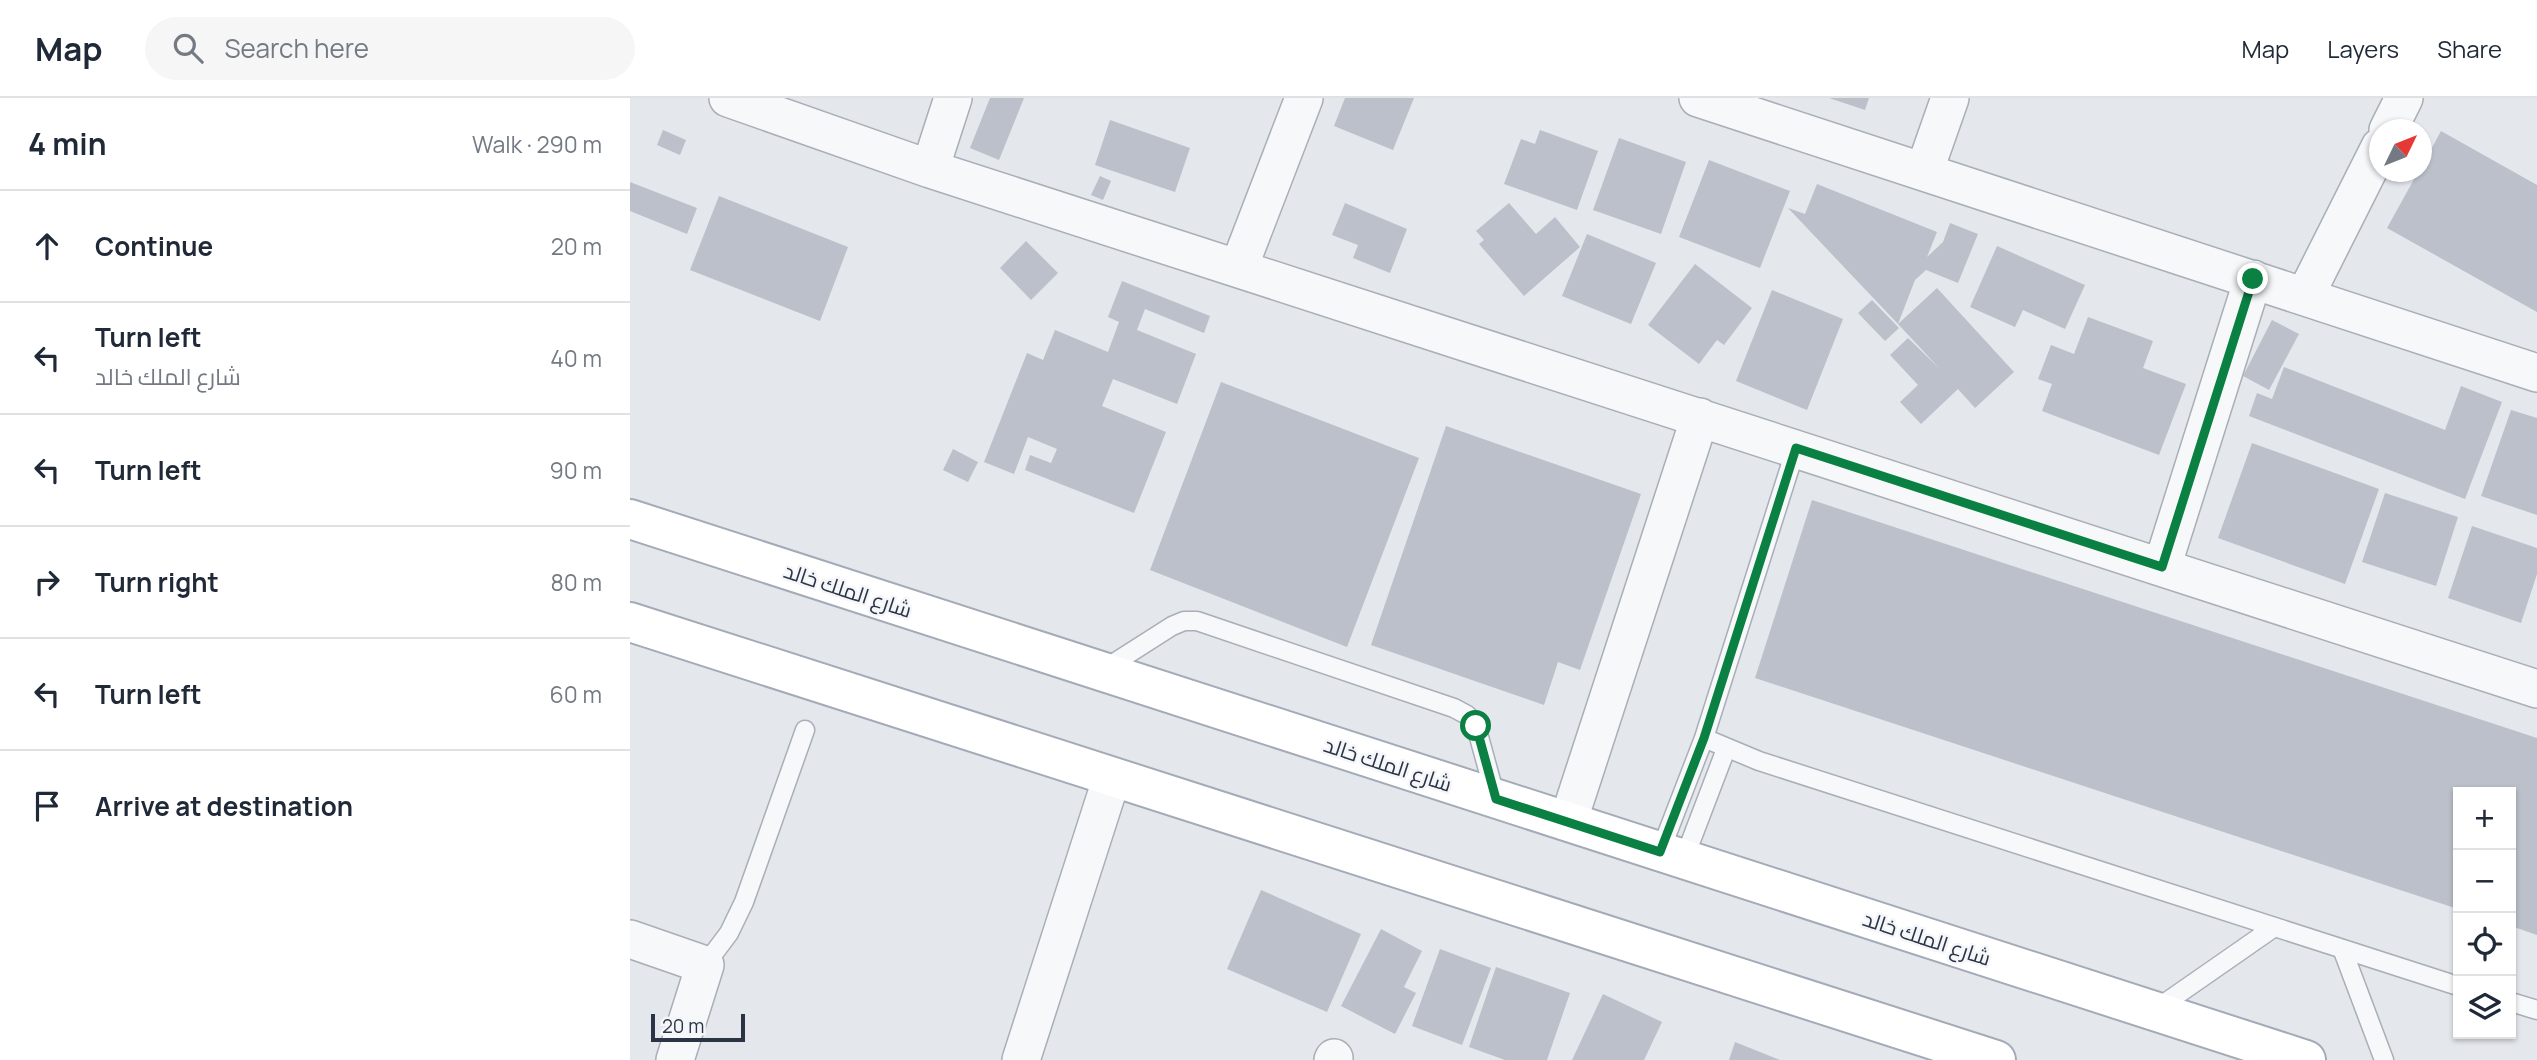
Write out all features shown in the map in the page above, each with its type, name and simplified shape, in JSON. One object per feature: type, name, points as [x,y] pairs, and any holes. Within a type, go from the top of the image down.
[{"type":"main road","name":"شارع الملك خالد","points":[[630,519],[2305,1060]]},
{"type":"main road","points":[[630,622],[1996,1060]]},
{"type":"street","points":[[728,98],[930,169],[2537,689]]},
{"type":"street","points":[[930,169],[953,98]]},
{"type":"street","points":[[1239,267],[1304,98]]},
{"type":"street","points":[[1698,98],[2537,373]]},
{"type":"street","points":[[1924,172],[1950,98]]},
{"type":"street","points":[[2394,119],[2404,98]]},
{"type":"street","points":[[2305,296],[2369,167]]},
{"type":"street","points":[[2162,567],[2253,279]]},
{"type":"street","points":[[1569,822],[1700,417]]},
{"type":"street","points":[[1021,1060],[1112,777]]},
{"type":"street","points":[[630,939],[705,965],[675,1060]]},
{"type":"lane","points":[[1672,855],[1704,738],[1796,448]]},
{"type":"lane","points":[[1101,671],[1172,626],[1184,621],[1197,621],[1454,708],[1467,715],[1476,726],[1496,799]]},
{"type":"lane","points":[[705,965],[729,933],[744,902],[805,730]]},
{"type":"lane","points":[[1704,738],[1726,748],[2343,951],[2453,984]]},
{"type":"lane","points":[[1672,855],[1726,748]]},
{"type":"lane","points":[[2154,1011],[2273,928]]},
{"type":"lane","points":[[2343,951],[2384,1060]]},
{"type":"lane","points":[[2516,1004],[2537,1010]]},
{"type":"building","points":[[990,98],[1024,98],[999,160],[970,148]]},
{"type":"building","points":[[1345,98],[1414,98],[1393,150],[1334,126]]},
{"type":"building","points":[[1829,98],[1869,98],[1865,110]]},
{"type":"building","points":[[1110,120],[1190,148],[1175,192],[1095,165]]},
{"type":"building","points":[[663,130],[686,140],[680,155],[657,145]]},
{"type":"building","points":[[1540,130],[1598,151],[1577,210],[1504,184],[1521,139],[1535,144]]},
{"type":"building","points":[[2441,131],[2537,185],[2537,312],[2387,228],[2412,182],[2432,182],[2432,148]]},
{"type":"building","points":[[1619,138],[1686,162],[1661,234],[1593,210]]},
{"type":"building","points":[[1709,160],[1790,191],[1760,268],[1679,237]]},
{"type":"building","points":[[1100,176],[1111,181],[1103,200],[1091,195]]},
{"type":"building","points":[[630,182],[697,208],[687,234],[630,211]]},
{"type":"building","points":[[1817,184],[1937,232],[1927,257],[1943,242],[1950,223],[1978,234],[1958,283],[1926,270],[1915,280],[1898,324],[1788,208],[1805,214]]},
{"type":"building","points":[[719,196],[848,247],[820,321],[690,270]]},
{"type":"building","points":[[1345,203],[1407,229],[1390,273],[1353,258],[1358,245],[1332,235]]},
{"type":"building","points":[[1509,203],[1536,234],[1555,217],[1580,247],[1524,296],[1479,244],[1484,240],[1476,231]]},
{"type":"building","points":[[1587,234],[1656,263],[1631,324],[1562,296]]},
{"type":"building","points":[[1026,241],[1058,273],[1031,300],[1000,268]]},
{"type":"building","points":[[1997,246],[2085,285],[2065,329],[2023,310],[2015,327],[1970,307]]},
{"type":"building","points":[[1695,264],[1752,308],[1724,345],[1717,340],[1699,364],[1648,325]]},
{"type":"building","points":[[1122,281],[1210,316],[1204,333],[1145,309],[1137,330],[1196,354],[1177,404],[1113,379],[1102,406],[1166,432],[1134,513],[1025,470],[1030,455],[1051,463],[1057,449],[1028,437],[1014,474],[984,462],[1027,353],[1043,360],[1055,330],[1108,352],[1119,322],[1108,317]]},
{"type":"building","points":[[1937,288],[2014,372],[1975,408],[1958,389],[1921,424],[1900,402],[1918,385],[1890,355],[1908,338],[1940,369],[1898,324]]},
{"type":"building","points":[[1772,290],[1843,319],[1807,410],[1736,381]]},
{"type":"building","points":[[1872,300],[1899,328],[1885,341],[1858,313]]},
{"type":"building","points":[[2088,317],[2153,341],[2143,368],[2186,384],[2159,455],[2042,411],[2052,384],[2038,379],[2051,345],[2074,354]]},
{"type":"building","points":[[2272,320],[2299,334],[2269,390],[2243,376]]},
{"type":"building","points":[[2284,367],[2445,430],[2461,386],[2502,402],[2465,499],[2249,416],[2257,393],[2272,399]]},
{"type":"building","points":[[1221,382],[1419,458],[1347,647],[1150,570]]},
{"type":"building","points":[[2511,410],[2537,418],[2537,515],[2481,496]]},
{"type":"building","points":[[1446,426],[1641,494],[1580,670],[1558,662],[1544,705],[1371,645]]},
{"type":"building","points":[[2252,443],[2379,489],[2345,584],[2218,538]]},
{"type":"building","points":[[953,449],[978,462],[968,482],[943,470]]},
{"type":"building","points":[[2385,493],[2458,517],[2436,586],[2362,562]]},
{"type":"building","points":[[1812,500],[2537,738],[2537,935],[2516,928],[2516,787],[2453,787],[2453,907],[1755,678]]},
{"type":"building","points":[[2472,526],[2537,548],[2537,574],[2521,623],[2448,598]]},
{"type":"building","points":[[1261,890],[1361,934],[1327,1012],[1227,969]]},
{"type":"building","points":[[1381,929],[1422,951],[1404,987],[1416,993],[1395,1034],[1341,1006]]},
{"type":"building","points":[[1440,949],[1491,968],[1462,1045],[1412,1026]]},
{"type":"building","points":[[1496,967],[1570,993],[1547,1060],[1505,1060],[1469,1047]]},
{"type":"building","points":[[1603,994],[1662,1022],[1644,1060],[1572,1060]]},
{"type":"building","points":[[1735,1042],[1780,1060],[1729,1060]]},
{"type":"route","points":[[1476,726],[1496,799],[1660,852],[1704,738],[1796,448],[2162,567],[2253,279]]}]
